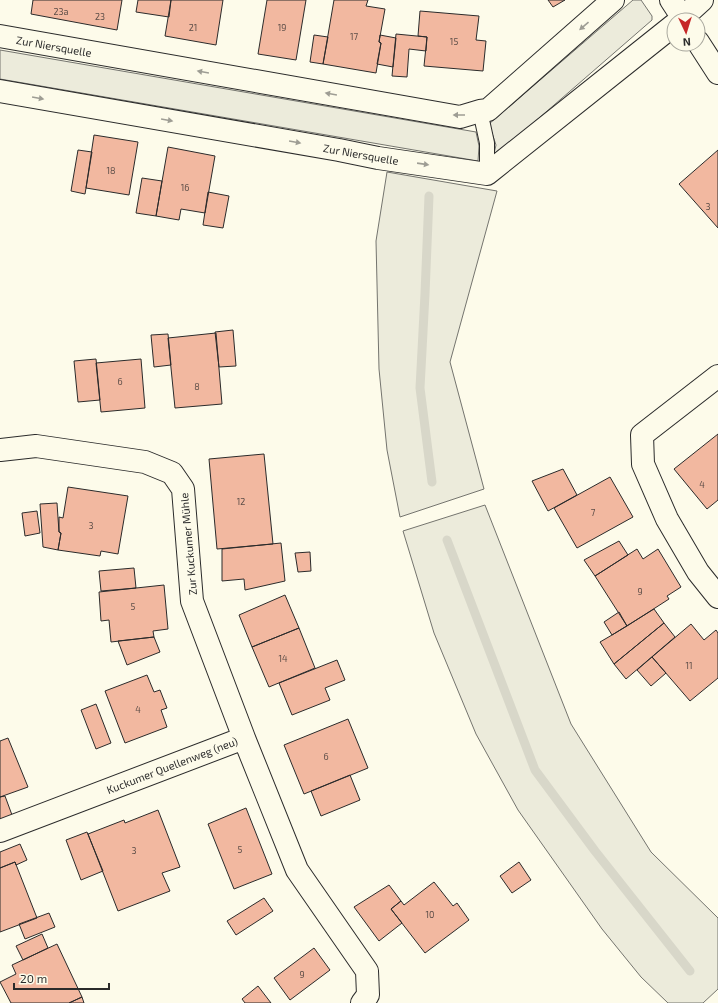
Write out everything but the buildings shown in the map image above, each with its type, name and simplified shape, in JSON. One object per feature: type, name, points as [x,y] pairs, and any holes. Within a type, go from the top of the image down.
[{"type":"street","name":"Zur Niersquelle","points":[[0,36],[460,117],[488,110],[613,0]]},
{"type":"street","points":[[671,0],[676,12]]},
{"type":"street","points":[[689,12],[702,0]]},
{"type":"street","points":[[488,174],[666,32]]},
{"type":"street","points":[[704,52],[718,73]]},
{"type":"street","name":"Zur Niersquelle","points":[[0,91],[378,158],[488,174]]},
{"type":"street","points":[[718,376],[642,435],[643,464],[667,519],[698,572],[718,597]]},
{"type":"street","name":"Zur Kuckumer Mühle","points":[[0,450],[36,446],[144,462],[172,472],[183,489],[192,601],[244,738]]},
{"type":"street","name":"Kuckumer Quellenweg (neu)","points":[[0,831],[244,738],[297,870],[367,971],[368,995],[362,1003]]},
{"type":"lane","points":[[480,111],[487,143],[488,174]]},
{"type":"shaded area","points":[[633,0],[641,0],[652,16],[652,20],[493,158],[496,145],[489,124]]},
{"type":"shaded area","points":[[0,50],[476,132],[479,146],[478,161],[0,79]]},
{"type":"shaded area","points":[[387,172],[497,191],[450,362],[484,489],[400,517],[387,450],[379,369],[376,241]]},
{"type":"shaded area","points":[[485,505],[571,724],[651,852],[718,918],[718,989],[703,1003],[668,1003],[641,977],[602,929],[518,810],[476,734],[434,633],[403,531]]},
{"type":"waterway","points":[[429,196],[420,388],[432,482]]},
{"type":"waterway","points":[[447,540],[535,770],[595,851],[690,971]]}]
